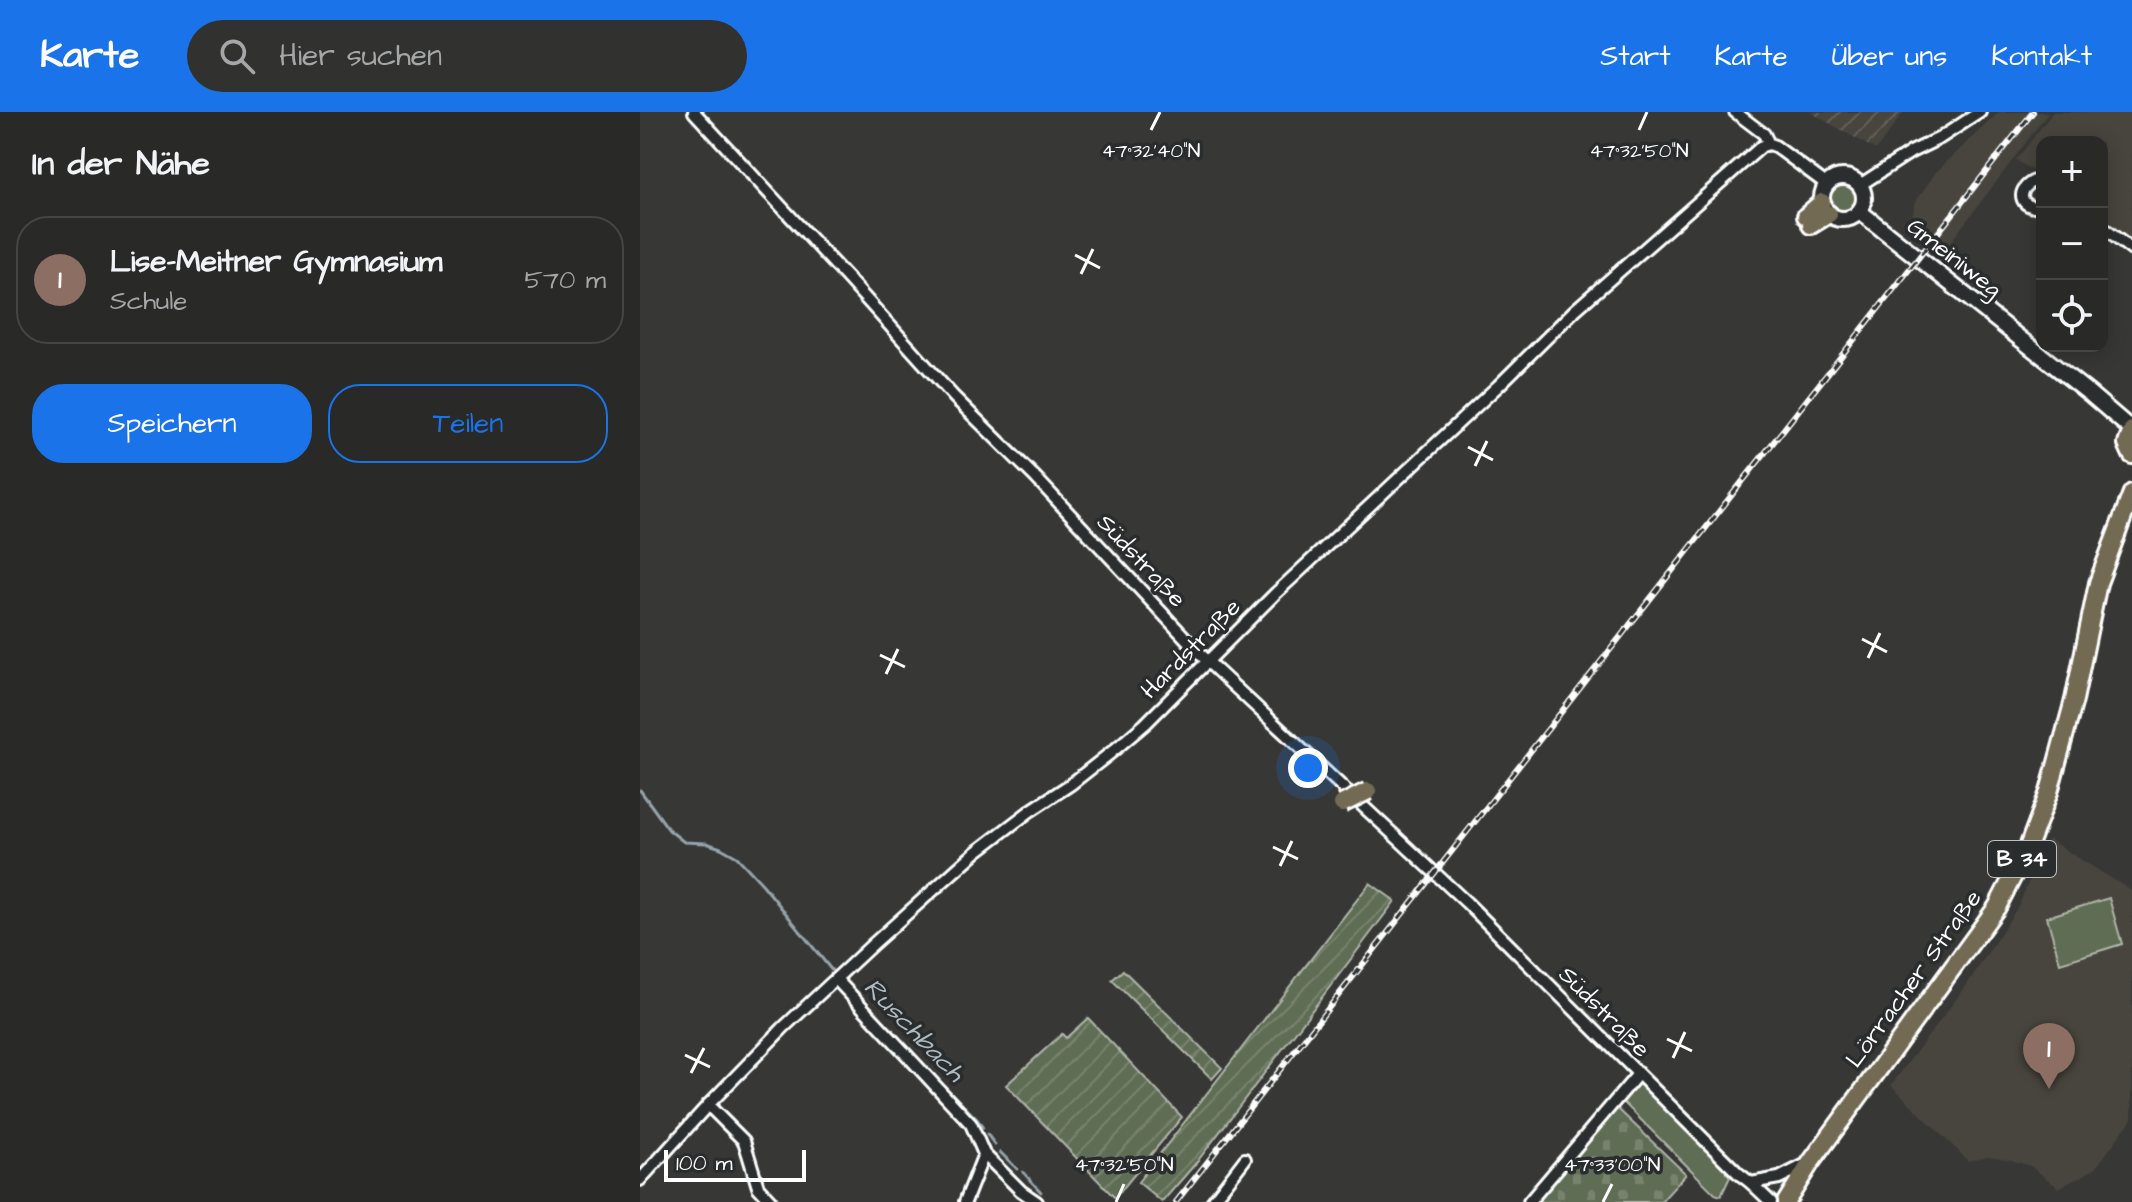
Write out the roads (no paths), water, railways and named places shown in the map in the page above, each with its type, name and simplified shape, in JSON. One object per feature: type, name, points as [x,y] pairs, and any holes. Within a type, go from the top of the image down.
[{"type":"main road","points":[[1808,220],[1825,208]]},
{"type":"main road","points":[[2132,430],[2127,444],[2132,455]]},
{"type":"main road","name":"Lörracher Straße","points":[[1786,1202],[1811,1162],[1997,907],[2024,855],[2040,818],[2058,761],[2098,583],[2132,493]]},
{"type":"main road","points":[[1342,804],[1368,791]]},
{"type":"street","name":"Südstraße","points":[[694,112],[954,397],[1036,478],[1207,661],[1467,903],[1738,1173],[1771,1202]]},
{"type":"street","points":[[1735,112],[1764,134],[1769,144],[1826,184]]},
{"type":"street","points":[[1860,185],[1980,112]]},
{"type":"street","name":"Hardstraße","points":[[640,1180],[784,1027],[924,897],[976,852],[1071,784],[1145,724],[1328,543],[1498,386],[1575,310],[1762,146],[1769,144]]},
{"type":"street","points":[[1849,177],[1860,185],[1864,198],[1854,216],[1841,219],[1825,208],[1822,194],[1826,184],[1835,178],[1849,177]]},
{"type":"street","points":[[2036,180],[2028,183],[2021,192],[2026,204],[2036,207]]},
{"type":"street","name":"Gmeiniweg","points":[[1859,211],[2132,430]]},
{"type":"street","points":[[2108,232],[2132,250]]},
{"type":"street","points":[[836,979],[971,1124],[984,1154],[1021,1191],[1037,1202]]},
{"type":"street","points":[[1529,1202],[1638,1074]]},
{"type":"street","points":[[708,1105],[744,1141],[758,1187],[771,1201]]},
{"type":"street","points":[[965,1202],[984,1154]]},
{"type":"street","points":[[1212,1202],[1245,1159]]},
{"type":"street","points":[[1751,1183],[1779,1178],[1811,1162]]},
{"type":"waterway","name":"Ruschbach","points":[[640,790],[669,830],[684,842],[706,843],[737,857],[833,972]]},
{"type":"waterway","name":"Ruschbach","points":[[917,1059],[983,1128]]},
{"type":"waterway","points":[[987,1134],[995,1145]]},
{"type":"waterway","points":[[1000,1152],[1017,1169]]},
{"type":"waterway","points":[[1023,1172],[1041,1192]]},
{"type":"railway","points":[[1176,1202],[2033,112]]},
{"type":"place","name":"Lise-Meitner Gymnasium","points":[[2049,1089]]}]
